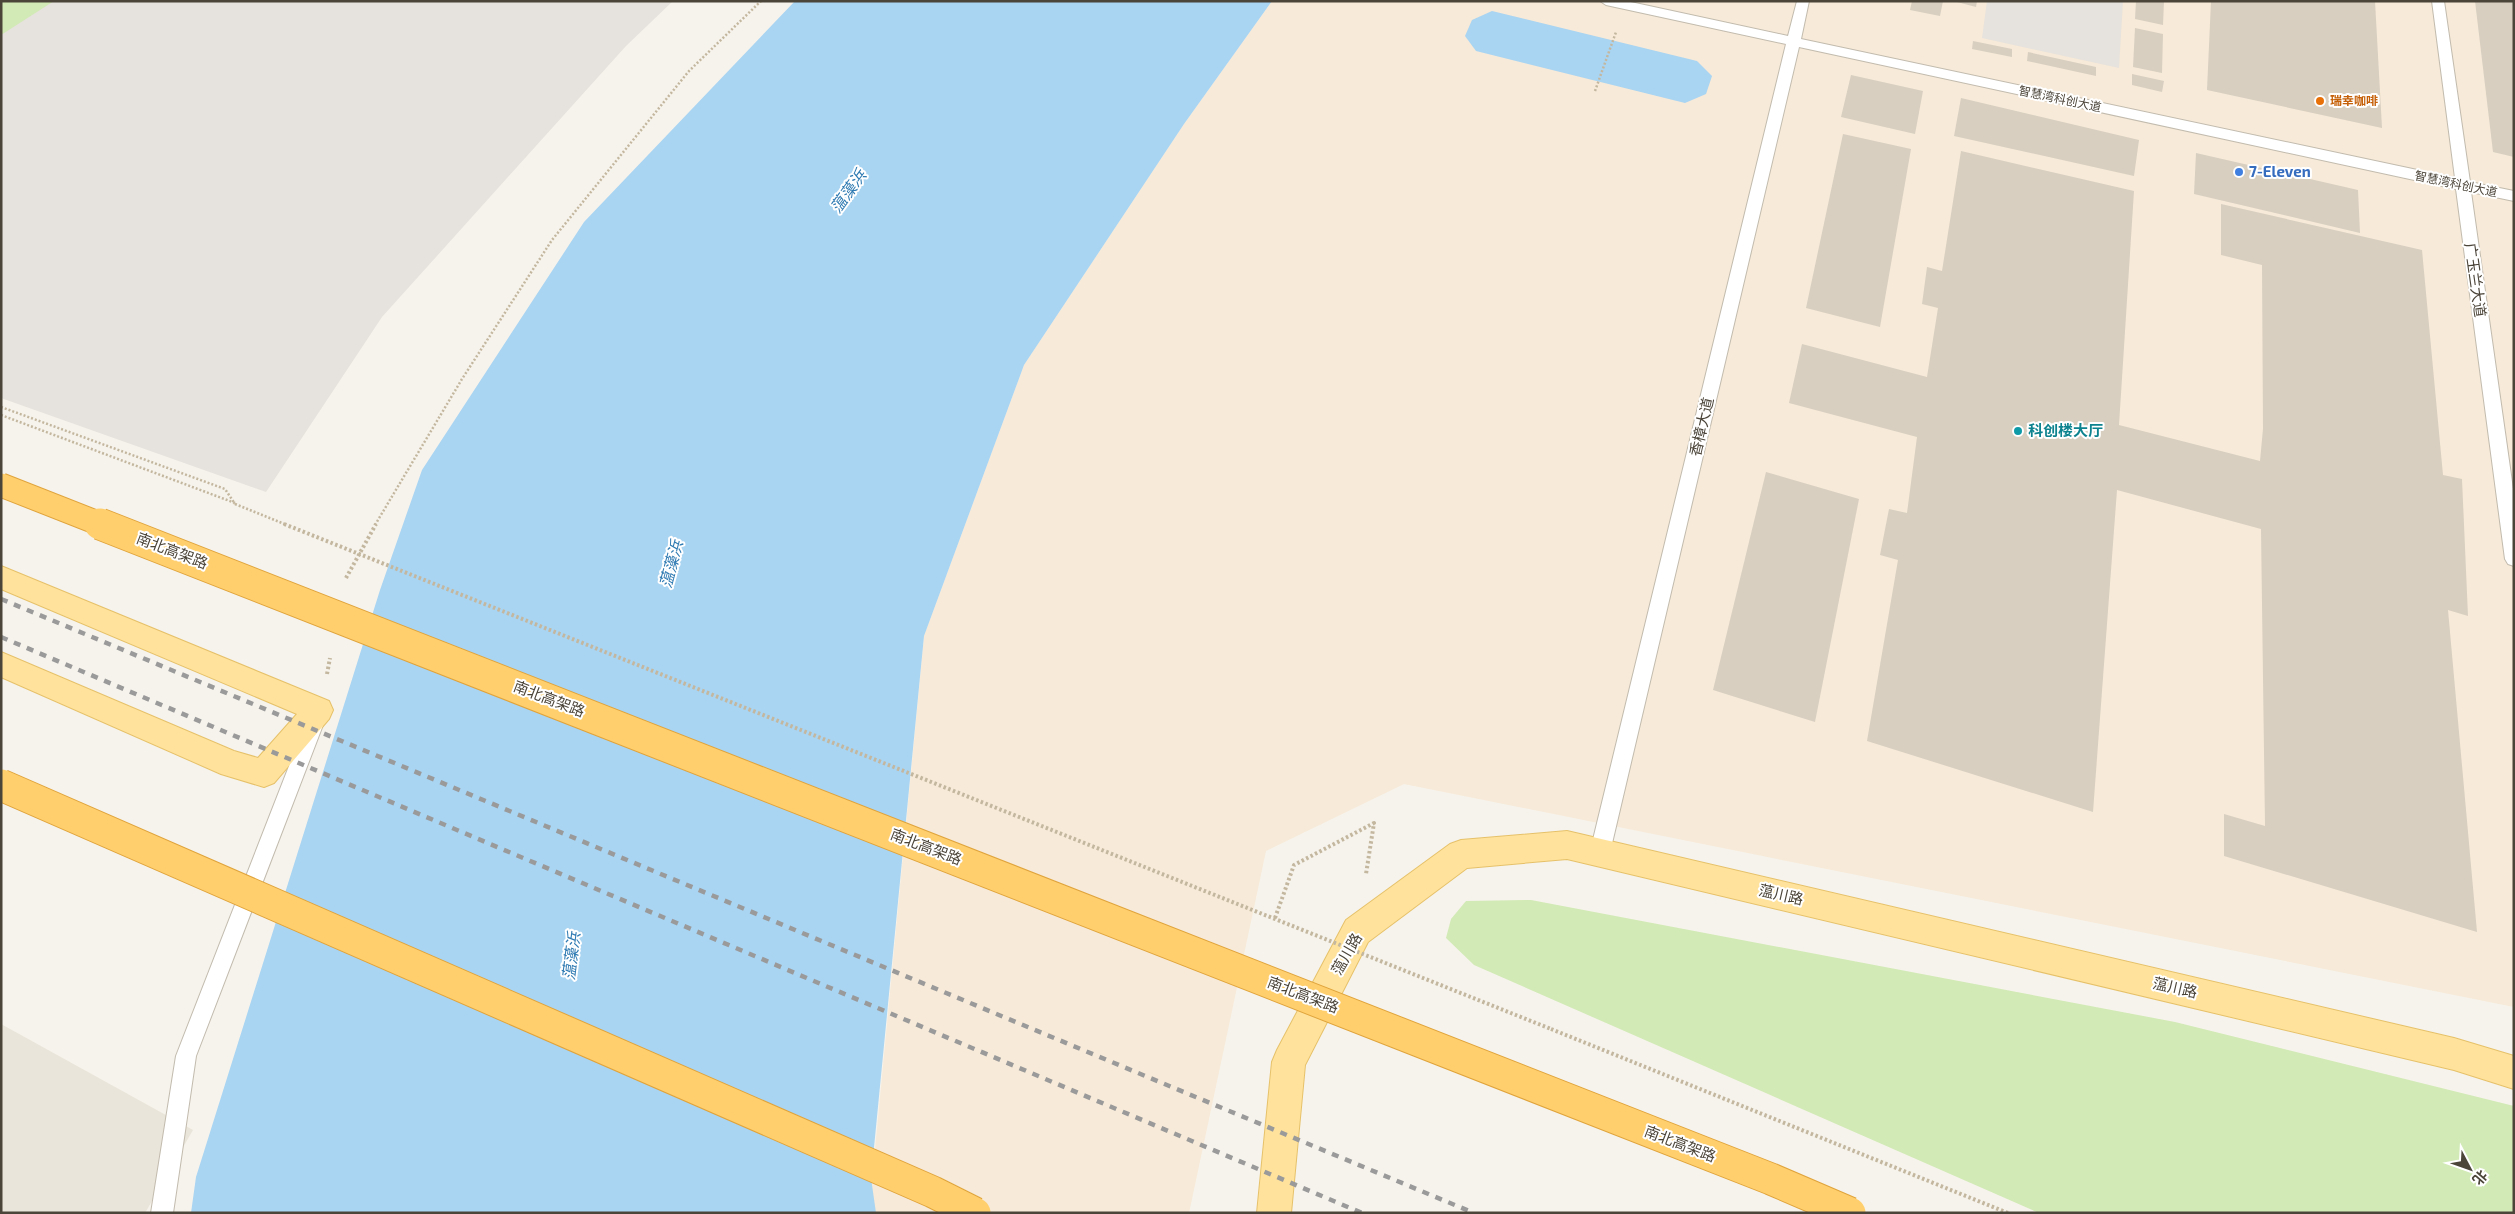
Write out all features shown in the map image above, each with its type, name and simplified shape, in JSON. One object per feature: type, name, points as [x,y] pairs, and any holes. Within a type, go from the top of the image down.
[{"type":"highway","name":"南北高架路","points":[[1,485],[1623,1121],[1850,1213]]},
{"type":"highway","points":[[1,785],[933,1192],[975,1213]]},
{"type":"main road","points":[[1,577],[320,710],[264,773],[231,764],[1,664]]},
{"type":"main road","name":"蕰川路","points":[[1274,1213],[1289,1062],[1358,931],[1461,854],[1566,844],[2454,1054],[2514,1073]]},
{"type":"lane","name":"智慧湾科创大道","points":[[1606,1],[2514,196]]},
{"type":"lane","name":"香樟大道","points":[[1600,852],[1803,1]]},
{"type":"lane","name":"广玉兰大道","points":[[2438,1],[2462,185],[2506,447],[2514,559]]},
{"type":"lane","points":[[162,1213],[186,1056],[320,710]]},
{"type":"path","points":[[345,582],[347,572],[462,379],[552,240],[689,71],[761,1]]},
{"type":"path","points":[[1596,91],[1625,5]]},
{"type":"path","points":[[1,407],[225,489],[235,504]]},
{"type":"path","points":[[1,415],[235,504],[1275,918],[2008,1213]]},
{"type":"path","points":[[320,710],[330,655]]},
{"type":"path","points":[[1275,918],[1294,865],[1374,823],[1358,931]]},
{"type":"shaded area","points":[[1,1],[673,1],[626,46],[382,317],[266,492],[1,398]]},
{"type":"shaded area","points":[[1272,1],[2514,1],[2514,1007],[1404,784],[1266,851],[1189,1213],[869,1213],[924,636],[1024,365],[1184,124]]},
{"type":"shaded area","points":[[1987,1],[2123,1],[2119,68],[1982,38]]},
{"type":"shaded area","points":[[1,1024],[193,1130],[145,1213],[1,1213]]},
{"type":"green space","points":[[1,1],[54,1],[1,35]]},
{"type":"green space","points":[[1531,900],[2175,1022],[2514,1106],[2514,1213],[2039,1213],[1474,965],[1446,938],[1451,919],[1466,901]]},
{"type":"water","name":"蕰藻浜","points":[[795,1],[1272,1],[1184,124],[1024,365],[924,636],[871,1178],[876,1213],[191,1213],[196,1177],[380,590],[422,470],[584,222]]},
{"type":"water","points":[[1492,11],[1697,61],[1712,76],[1706,94],[1685,103],[1476,51],[1465,36],[1472,20]]},
{"type":"building","points":[[1912,1],[1943,1],[1940,16],[1910,10]]},
{"type":"building","points":[[1953,1],[1977,1],[1976,7]]},
{"type":"building","points":[[2136,1],[2164,1],[2163,25],[2135,19]]},
{"type":"building","points":[[2211,1],[2375,1],[2382,128],[2207,90]]},
{"type":"building","points":[[2475,1],[2514,1],[2514,157],[2493,152]]},
{"type":"building","points":[[2135,28],[2163,34],[2162,73],[2133,67]]},
{"type":"building","points":[[1973,41],[2012,49],[2012,57],[1972,49]]},
{"type":"building","points":[[2028,52],[2096,67],[2096,76],[2027,61]]},
{"type":"building","points":[[2132,74],[2164,81],[2162,92],[2132,85]]},
{"type":"building","points":[[1851,75],[1923,91],[1915,134],[1841,117]]},
{"type":"building","points":[[1961,98],[2139,140],[2134,176],[1954,136]]},
{"type":"building","points":[[1843,134],[1911,149],[1880,327],[1806,308]]},
{"type":"building","points":[[1961,151],[2134,191],[2119,425],[2260,461],[2263,429],[2262,265],[2221,255],[2221,204],[2422,250],[2443,475],[2462,479],[2468,616],[2448,610],[2477,932],[2224,856],[2224,814],[2265,826],[2261,529],[2117,490],[2093,812],[1867,741],[1898,560],[1880,555],[1889,509],[1907,513],[1917,437],[1789,403],[1802,344],[1927,377],[1938,308],[1922,304],[1927,267],[1942,271]]},
{"type":"building","points":[[2196,153],[2358,190],[2360,233],[2194,194]]},
{"type":"building","points":[[1766,472],[1859,499],[1815,722],[1713,690]]},
{"type":"railway","points":[[1,599],[1474,1213]]},
{"type":"railway","points":[[1,637],[1362,1213]]},
{"type":"place","name":"瑞幸咖啡","points":[[2320,101]]},
{"type":"place","name":"7-Eleven","points":[[2239,172]]},
{"type":"place","name":"科创楼大厅","points":[[2018,431]]}]
